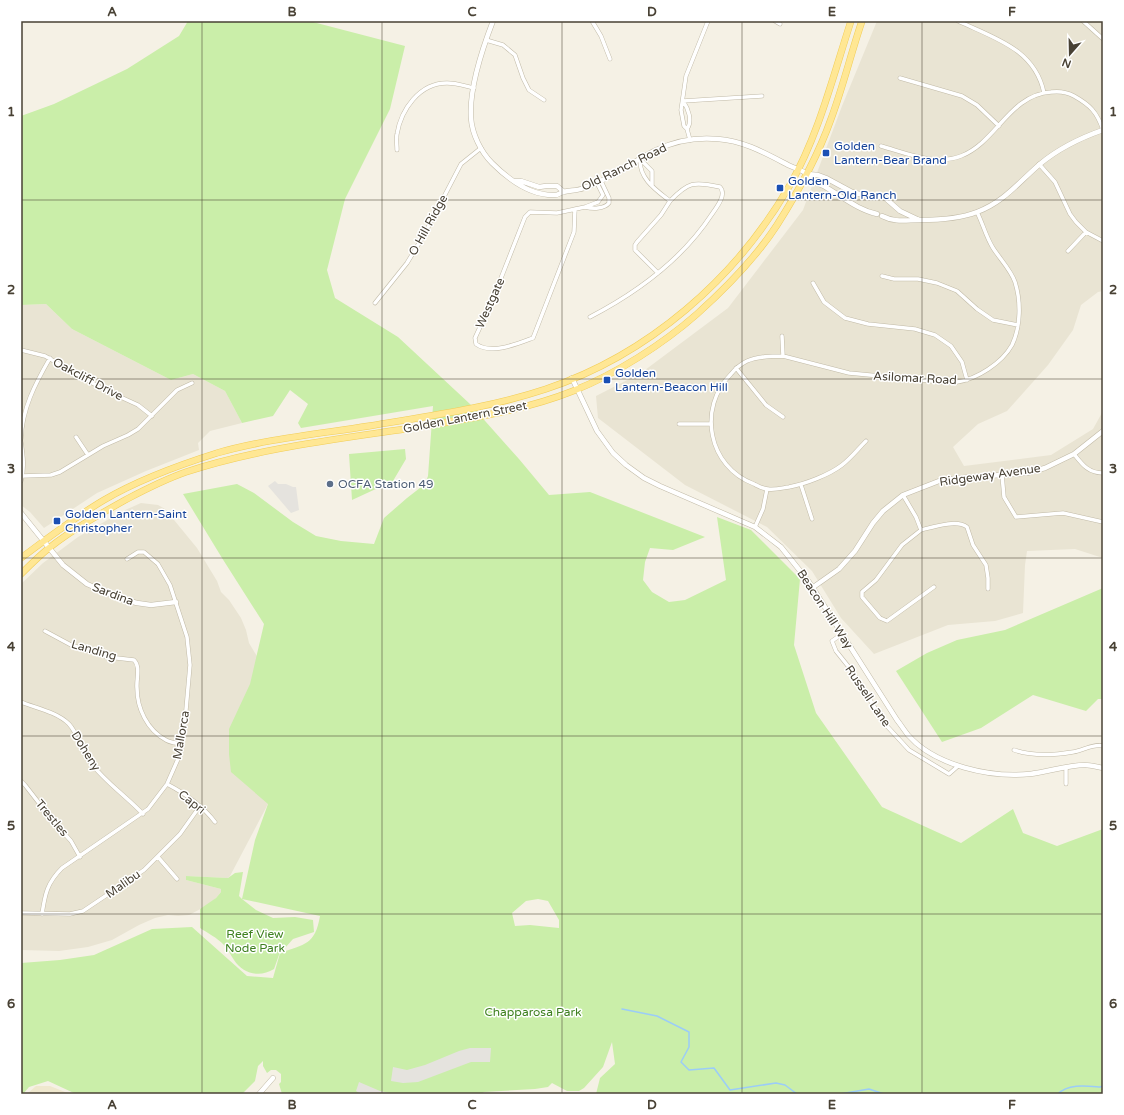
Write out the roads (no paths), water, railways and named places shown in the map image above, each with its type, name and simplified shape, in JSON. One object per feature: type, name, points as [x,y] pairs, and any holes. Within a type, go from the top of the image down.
[{"type":"main road","name":"Golden Lantern Street","points":[[21,558],[106,498],[170,470],[216,454],[248,445],[476,407],[525,396],[572,378],[621,355],[638,345],[679,316],[698,299],[736,260],[759,233],[790,185],[817,126],[851,21]]},
{"type":"main road","name":"Golden Lantern Street","points":[[21,574],[50,548],[105,511],[166,480],[204,467],[245,456],[291,447],[472,418],[525,406],[577,390],[658,345],[683,327],[718,295],[763,245],[782,217],[818,151],[831,120],[862,21]]},
{"type":"street","name":"Old Ranch Road","points":[[493,21],[486,40],[474,88],[471,103],[471,119],[481,148],[490,161],[503,174],[521,187],[535,192],[557,195],[564,192],[573,192],[599,182],[662,148],[690,140],[717,139],[736,142],[753,148],[798,169],[814,181],[853,205],[879,215],[906,222],[950,219],[978,212],[998,201],[1014,189],[1040,164],[1070,143],[1103,130]]},
{"type":"street","points":[[592,21],[601,36],[610,59]]},
{"type":"street","points":[[690,140],[687,128],[684,126],[681,110],[686,76],[708,21]]},
{"type":"street","points":[[775,21],[780,24]]},
{"type":"street","points":[[958,21],[1008,45],[1026,57],[1037,73],[1044,92]]},
{"type":"street","points":[[1083,21],[1103,39]]},
{"type":"street","points":[[486,40],[503,45],[515,55],[529,90],[544,100]]},
{"type":"street","points":[[900,78],[962,96],[977,105],[999,126]]},
{"type":"street","points":[[396,150],[397,134],[401,120],[409,103],[416,96],[438,84],[446,83],[474,88]]},
{"type":"street","points":[[881,146],[929,159],[950,159],[960,156],[978,146],[999,126],[1018,104],[1044,92],[1063,92],[1080,100],[1095,112],[1103,130]]},
{"type":"street","points":[[683,101],[762,96]]},
{"type":"street","points":[[683,101],[688,110],[689,126],[687,128]]},
{"type":"street","name":"O Hill Ridge","points":[[375,303],[407,263],[461,164],[481,148]]},
{"type":"street","points":[[640,159],[651,170],[652,186]]},
{"type":"street","points":[[640,159],[641,169],[646,180],[670,202]]},
{"type":"street","points":[[1040,164],[1058,188],[1071,216],[1086,232],[1103,241]]},
{"type":"street","points":[[806,174],[818,175],[826,178],[852,192],[884,198],[900,211],[919,220]]},
{"type":"street","points":[[646,180],[652,176]]},
{"type":"street","name":"Old Ranch Road","points":[[514,181],[521,181],[539,187],[557,186],[564,192]]},
{"type":"street","name":"Westgate","points":[[575,209],[574,232],[533,338],[506,348],[482,349],[476,344],[475,338],[500,281],[525,217],[530,212],[557,213],[575,209],[585,207],[598,202],[603,195],[599,182]]},
{"type":"street","name":"Westgate","points":[[585,207],[593,209],[606,206],[609,203],[609,198],[599,182]]},
{"type":"street","points":[[590,317],[623,299],[658,273],[680,253],[705,224],[721,198],[722,188],[694,183],[681,190],[637,242],[634,248],[635,250],[658,273]]},
{"type":"street","name":"Asilomar Road","points":[[866,441],[842,465],[815,480],[801,485],[767,489],[745,481],[730,469],[714,444],[711,424],[712,408],[715,396],[720,386],[736,368],[748,360],[773,356],[783,356],[849,373],[935,382],[956,382],[967,380],[998,362],[1012,345],[1018,325],[1018,300],[1014,280],[992,248],[978,212]]},
{"type":"street","points":[[1068,250],[1086,232]]},
{"type":"street","points":[[882,276],[894,279],[918,279],[937,282],[957,291],[976,309],[993,320],[1018,325]]},
{"type":"street","points":[[812,282],[824,302],[845,318],[868,324],[915,329],[935,335],[951,346],[962,362],[967,380]]},
{"type":"street","points":[[782,336],[783,356]]},
{"type":"street","name":"Oakcliff Drive","points":[[21,350],[50,358],[103,389],[138,405],[152,416]]},
{"type":"street","points":[[21,481],[23,460],[21,440],[25,409],[33,389],[50,358]]},
{"type":"street","points":[[736,368],[766,405],[783,417]]},
{"type":"street","name":"Beacon Hill Way","points":[[572,378],[602,438],[613,453],[626,466],[644,478],[660,486],[755,527],[781,547],[812,588],[897,720],[909,736],[927,750],[958,766],[977,772],[1031,774],[1085,765],[1102,768]]},
{"type":"street","points":[[22,476],[51,475],[60,472],[88,454],[138,429],[177,390],[192,383]]},
{"type":"street","points":[[679,424],[711,424]]},
{"type":"street","name":"Ridgeway Avenue","points":[[812,588],[839,569],[855,551],[872,523],[883,511],[903,495],[939,481],[1027,472],[1045,468],[1074,454],[1103,431]]},
{"type":"street","points":[[76,437],[88,454]]},
{"type":"street","points":[[1074,454],[1084,467],[1091,471],[1103,473]]},
{"type":"street","points":[[1002,475],[1004,497],[1016,518],[1063,513],[1103,522]]},
{"type":"street","points":[[801,485],[812,519]]},
{"type":"street","points":[[755,527],[763,509],[767,489]]},
{"type":"street","points":[[903,495],[916,517],[921,530]]},
{"type":"street","name":"Sardina","points":[[21,513],[63,565],[86,584],[121,599],[151,605],[176,602]]},
{"type":"street","points":[[934,587],[887,620],[880,618],[862,597],[862,592],[876,580],[902,545],[921,530],[940,525],[955,524],[965,525],[973,545],[986,565],[988,589]]},
{"type":"street","name":"Mallorca","points":[[42,914],[44,896],[53,877],[62,868],[143,814],[167,784],[178,759],[182,744],[190,665],[186,637],[176,602],[164,574],[150,557],[144,552],[138,552],[127,559]]},
{"type":"street","name":"Landing","points":[[45,630],[71,645],[108,657],[134,660],[138,666],[138,700],[146,721],[166,740],[182,744]]},
{"type":"street","name":"Russell Lane","points":[[842,634],[832,641],[836,651],[852,671],[885,724],[909,750],[949,774],[958,766]]},
{"type":"street","name":"Doheny","points":[[21,702],[50,713],[69,724],[89,760],[100,775],[143,814]]},
{"type":"street","points":[[1014,750],[1033,754],[1072,753],[1098,745],[1103,746]]},
{"type":"street","points":[[1102,768],[1103,763]]},
{"type":"street","points":[[1066,768],[1066,784]]},
{"type":"street","name":"Trestles","points":[[21,781],[71,841],[80,857]]},
{"type":"street","name":"Capri","points":[[167,784],[187,795],[215,822]]},
{"type":"street","name":"Malibu","points":[[21,914],[70,914],[83,911],[144,870],[180,834],[200,806]]},
{"type":"street","points":[[158,856],[178,879]]},
{"type":"street","points":[[259,1094],[273,1078]]},
{"type":"waterway","points":[[622,1009],[657,1016],[689,1032],[689,1047],[681,1062],[689,1070],[714,1068],[730,1090],[776,1083],[785,1085],[797,1094]]},
{"type":"waterway","points":[[1058,1094],[1067,1088],[1103,1086]]},
{"type":"waterway","points":[[840,1094],[869,1089],[884,1094]]},
{"type":"place","name":"Golden Lantern-Bear Brand","points":[[826,153]]},
{"type":"place","name":"Golden Lantern-Old Ranch","points":[[780,188]]},
{"type":"place","name":"Golden Lantern-Beacon Hill","points":[[607,380]]},
{"type":"place","name":"OCFA Station 49","points":[[330,484]]},
{"type":"place","name":"Golden Lantern-Saint Christopher","points":[[57,521]]},
{"type":"park label","name":"Reef View Node Park","points":[[255,941]]},
{"type":"park label","name":"Chapparosa Park","points":[[533,1012]]}]
